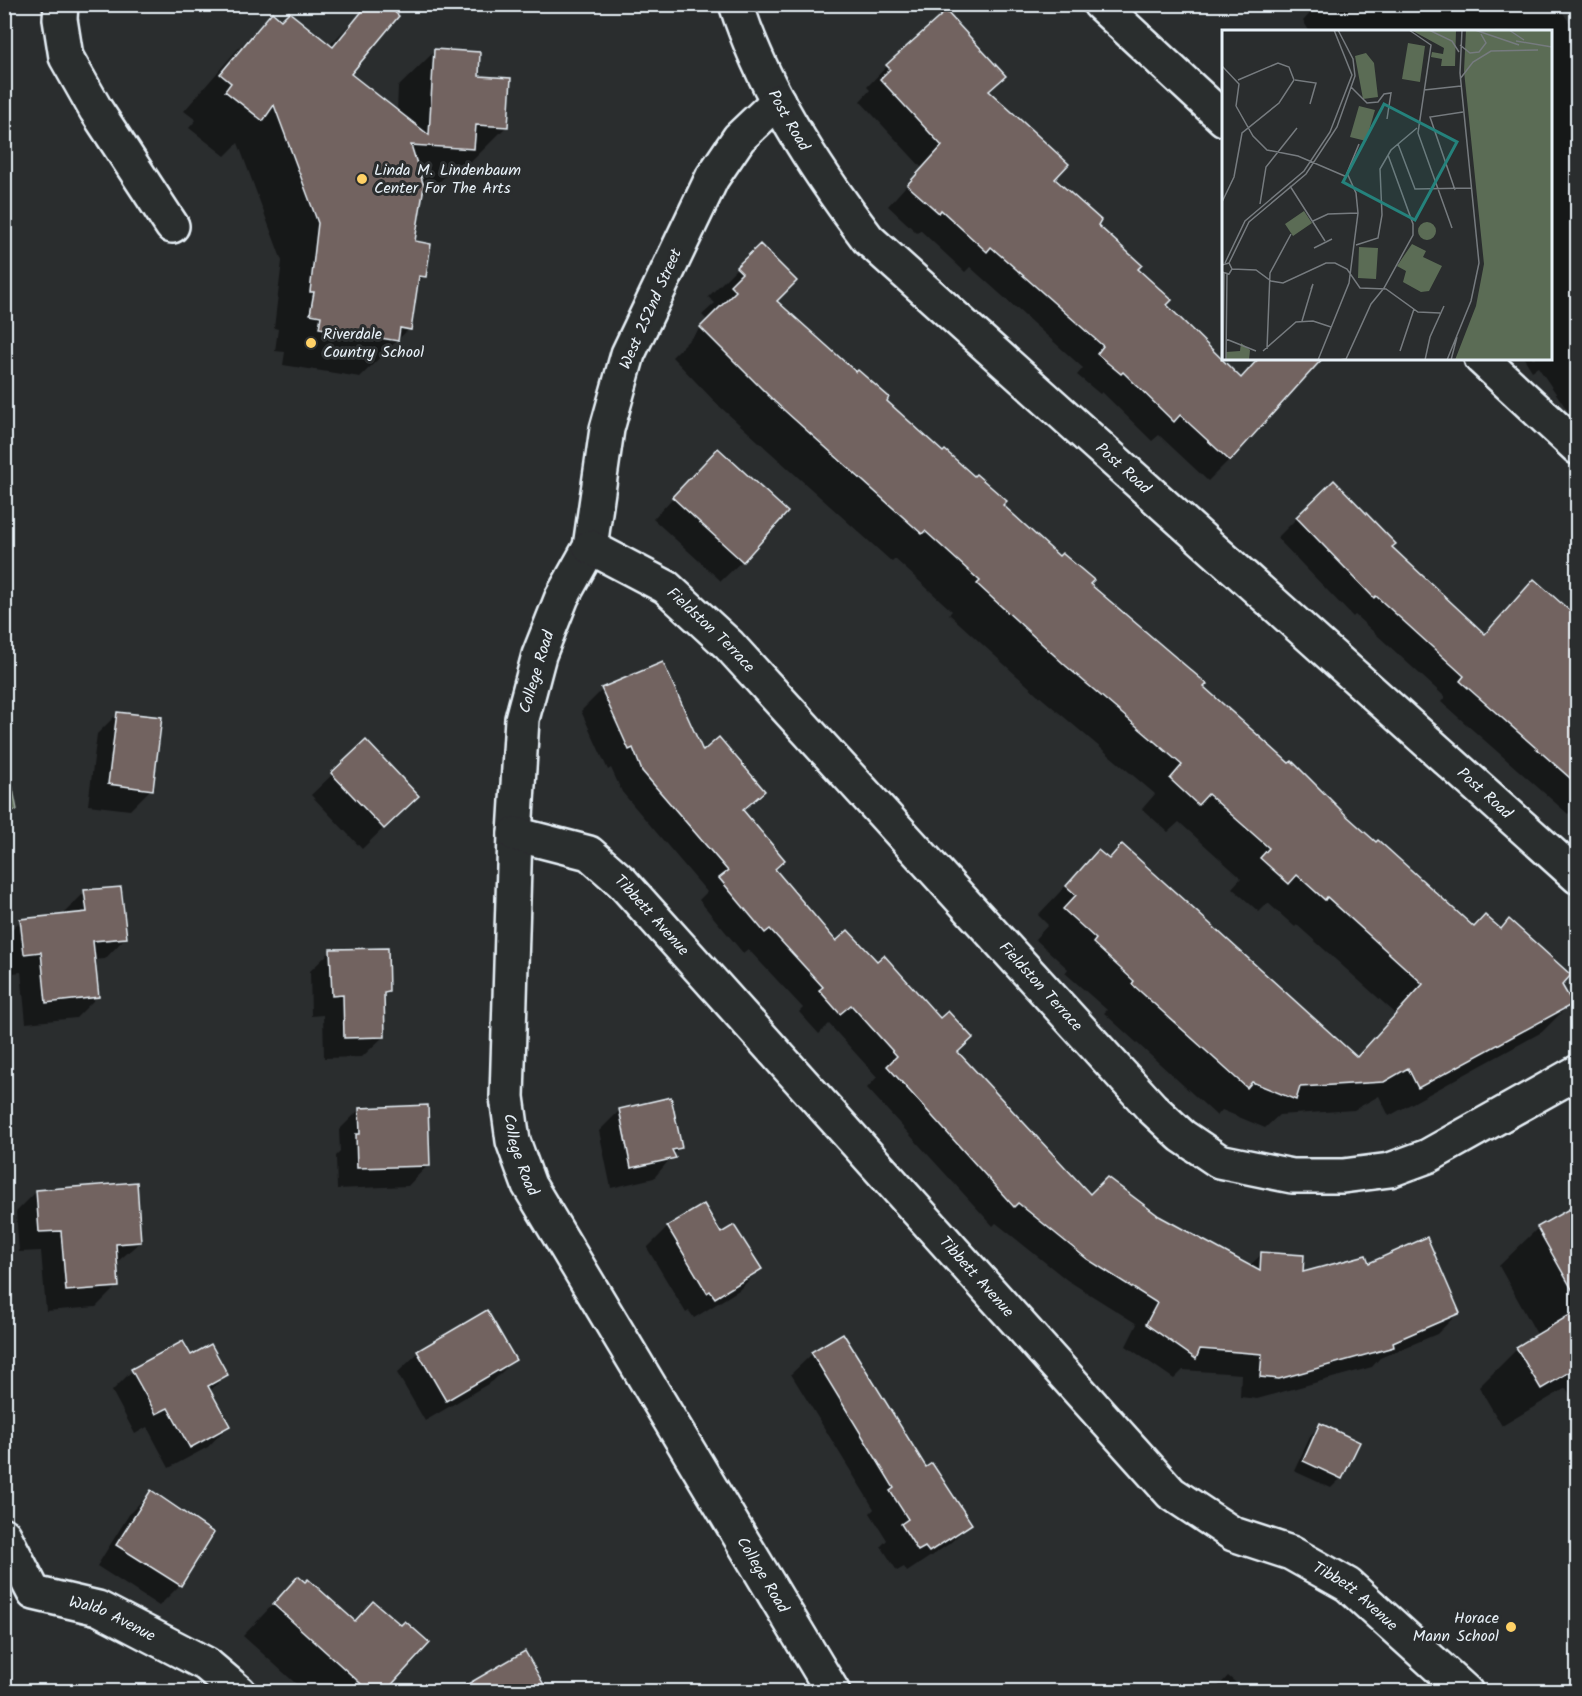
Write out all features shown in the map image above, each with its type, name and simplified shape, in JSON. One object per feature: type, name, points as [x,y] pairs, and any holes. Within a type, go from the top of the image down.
[{"type":"street","points":[[61,4],[60,19],[66,57],[96,110],[172,226]]},
{"type":"street","name":"Post Road","points":[[736,4],[758,60],[802,146],[868,239],[1578,877]]},
{"type":"street","points":[[1100,4],[1222,117]]},
{"type":"street","name":"West 252nd Street","points":[[590,547],[607,429],[628,354],[712,178],[739,138],[778,101]]},
{"type":"street","points":[[1483,360],[1578,448]]},
{"type":"street","name":"College Road","points":[[590,547],[562,597],[539,655],[522,719],[515,834],[507,1097],[513,1141],[529,1185],[833,1692]]},
{"type":"street","name":"Fieldston Terrace","points":[[590,547],[666,587],[729,645],[1152,1108],[1182,1136],[1219,1161],[1292,1176],[1343,1176],[1390,1170],[1428,1156],[1578,1072]]},
{"type":"street","name":"Tibbett Avenue","points":[[515,834],[589,853],[622,882],[1171,1493],[1233,1533],[1291,1553],[1348,1584],[1466,1692]]},
{"type":"street","name":"Waldo Avenue","points":[[4,1535],[19,1594],[99,1608],[206,1664],[239,1692]]},
{"type":"green space","points":[[5,748],[17,810],[4,812]]},
{"type":"building","name":"Linda M. Lindenbaum Center For The Arts","points":[[368,4],[386,4],[399,16],[351,74],[429,135],[434,49],[480,52],[479,76],[511,78],[508,127],[476,125],[474,149],[411,145],[424,186],[415,241],[431,244],[426,277],[419,276],[411,330],[400,328],[398,341],[319,328],[321,316],[310,314],[314,292],[310,292],[318,223],[274,105],[263,121],[225,91],[231,83],[220,74],[272,12],[281,20],[289,12],[333,47]]},
{"type":"building","points":[[946,11],[1006,76],[989,91],[1069,164],[1055,179],[1101,220],[1098,225],[1142,265],[1138,269],[1172,300],[1167,305],[1241,378],[1257,360],[1321,360],[1230,461],[1180,415],[1174,422],[1123,372],[1121,374],[1097,354],[1103,346],[991,247],[987,252],[941,210],[939,213],[907,185],[942,146],[880,79],[890,69],[886,65]]},
{"type":"building","points":[[760,244],[797,281],[777,301],[856,372],[858,370],[889,397],[887,401],[943,452],[945,450],[1007,501],[1003,505],[1059,556],[1062,553],[1094,580],[1090,584],[1207,684],[1204,687],[1289,763],[1292,761],[1348,817],[1376,842],[1378,840],[1474,927],[1485,915],[1501,929],[1509,919],[1571,975],[1562,985],[1573,1004],[1418,1088],[1408,1068],[1384,1082],[1300,1087],[1296,1100],[1252,1082],[1247,1088],[1132,984],[1134,981],[1093,943],[1096,939],[1063,909],[1076,895],[1066,886],[1098,850],[1109,859],[1122,844],[1357,1057],[1423,984],[1327,897],[1325,900],[1297,875],[1289,884],[1260,858],[1269,848],[1208,794],[1198,805],[1170,779],[1182,765],[1066,666],[977,584],[980,581],[925,531],[922,534],[775,402],[700,327],[736,291],[730,285],[742,273],[736,267]]},
{"type":"building","points":[[718,448],[788,512],[743,562],[672,497]]},
{"type":"building","points":[[1334,480],[1396,544],[1392,547],[1485,634],[1534,579],[1578,618],[1578,785],[1460,681],[1464,676],[1376,596],[1374,598],[1296,517]]},
{"type":"building","points":[[663,662],[703,751],[719,737],[765,791],[743,810],[785,860],[775,869],[836,941],[848,930],[877,961],[884,955],[940,1018],[948,1011],[973,1038],[958,1052],[1090,1194],[1107,1177],[1159,1216],[1260,1271],[1261,1252],[1304,1255],[1303,1272],[1366,1255],[1369,1263],[1427,1237],[1460,1313],[1393,1342],[1394,1347],[1279,1379],[1260,1377],[1262,1354],[1200,1349],[1196,1359],[1146,1324],[1157,1303],[1087,1259],[1018,1203],[1014,1207],[887,1066],[897,1056],[851,1005],[840,1014],[819,990],[823,987],[770,929],[765,933],[719,878],[728,871],[642,771],[633,748],[629,750],[601,688]]},
{"type":"building","points":[[117,712],[162,717],[153,790],[108,784]]},
{"type":"building","points":[[366,740],[419,796],[384,829],[331,773]]},
{"type":"building","points":[[121,887],[127,938],[93,941],[99,997],[46,1003],[41,952],[24,954],[20,919],[87,912],[84,890]]},
{"type":"building","points":[[388,948],[389,992],[384,993],[385,1037],[344,1038],[343,995],[332,996],[330,949]]},
{"type":"building","points":[[671,1097],[682,1148],[672,1150],[676,1158],[631,1168],[619,1109]]},
{"type":"building","points":[[428,1105],[430,1166],[357,1168],[356,1134],[360,1134],[359,1108]]},
{"type":"building","points":[[137,1182],[141,1242],[116,1244],[119,1287],[66,1291],[61,1231],[39,1232],[36,1190]]},
{"type":"building","points":[[704,1204],[721,1233],[734,1225],[762,1269],[715,1298],[710,1291],[707,1293],[667,1226]]},
{"type":"building","points":[[1578,1204],[1578,1300],[1537,1227]]},
{"type":"building","points":[[487,1310],[516,1360],[446,1401],[417,1351]]},
{"type":"building","points":[[1578,1310],[1578,1367],[1541,1389],[1516,1347]]},
{"type":"building","points":[[843,1333],[926,1467],[932,1463],[972,1524],[929,1552],[925,1547],[918,1551],[901,1524],[908,1519],[890,1491],[894,1488],[811,1352]]},
{"type":"building","points":[[183,1341],[191,1355],[211,1344],[228,1375],[208,1386],[230,1426],[190,1448],[168,1408],[156,1414],[131,1369]]},
{"type":"building","points":[[1320,1423],[1360,1442],[1342,1479],[1303,1461]]},
{"type":"building","points":[[151,1490],[214,1533],[181,1586],[116,1545]]},
{"type":"building","points":[[298,1576],[305,1582],[308,1579],[355,1621],[373,1601],[401,1625],[405,1621],[430,1643],[385,1692],[370,1692],[273,1604]]},
{"type":"building","points":[[525,1651],[548,1692],[454,1692]]},
{"type":"place","name":"Linda M. Lindenbaum Center For The Arts","points":[[362,179]]},
{"type":"place","name":"Riverdale Country School","points":[[311,343]]},
{"type":"place","name":"Horace Mann School","points":[[1511,1627]]}]
